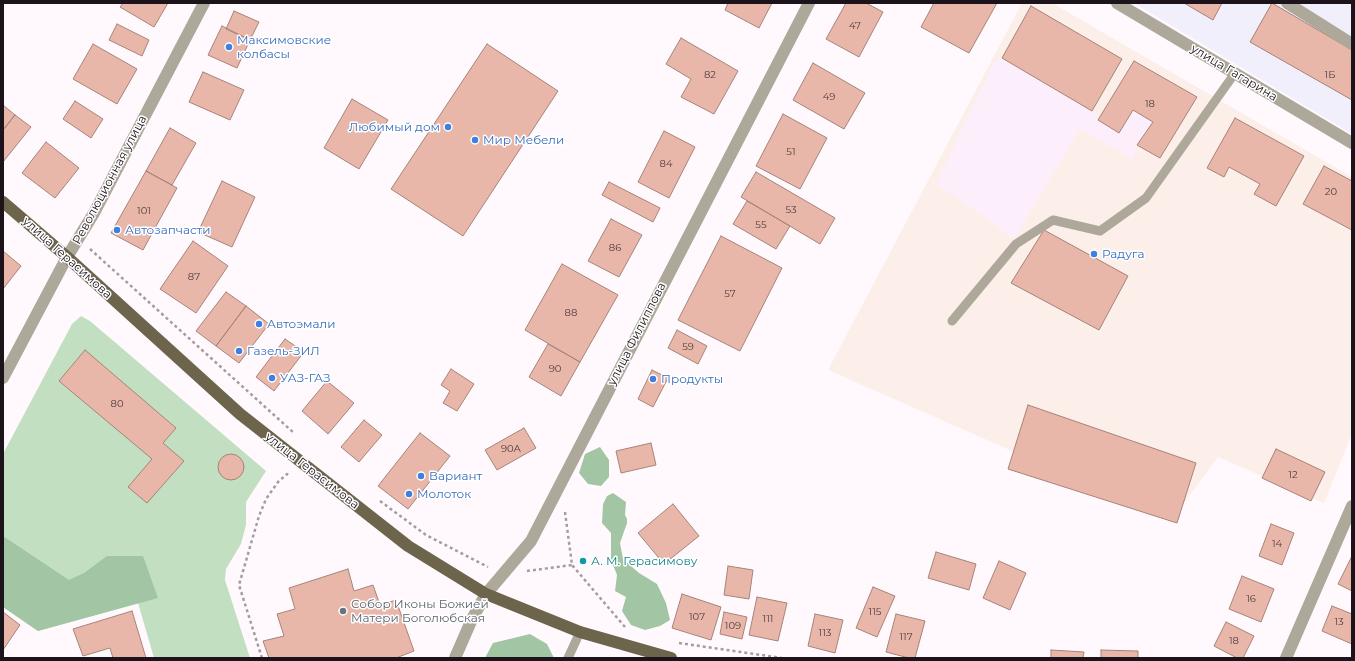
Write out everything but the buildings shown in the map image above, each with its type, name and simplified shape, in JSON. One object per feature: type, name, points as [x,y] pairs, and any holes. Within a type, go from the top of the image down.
[{"type":"main road","name":"улица Герасимова","points":[[3,202],[240,414],[408,546],[486,594],[580,632],[671,658]]},
{"type":"street","name":"Революционная улица","points":[[3,378],[67,258],[94,213],[204,3]]},
{"type":"street","name":"улица Филиппова","points":[[455,658],[472,619],[486,594],[531,541],[809,3]]},
{"type":"street","name":"улица Гагарина","points":[[1117,3],[1352,143]]},
{"type":"street","points":[[1287,3],[1352,44]]},
{"type":"street","points":[[1286,658],[1352,506]]},
{"type":"lane","points":[[952,321],[1016,244],[1053,220],[1100,231],[1146,198],[1235,73]]},
{"type":"lane","points":[[568,658],[580,632]]},
{"type":"path","points":[[78,239],[296,435]]},
{"type":"path","points":[[262,658],[239,585],[266,499],[278,482]]},
{"type":"path","points":[[561,482],[572,566],[625,627],[632,629]]},
{"type":"path","points":[[376,498],[426,535],[503,574],[572,566]]},
{"type":"path","points":[[673,641],[782,658]]},
{"type":"shaded area","points":[[1022,3],[1052,3],[1352,177],[1352,434],[1324,503],[1218,457],[1171,521],[828,370]]},
{"type":"shaded area","points":[[1134,3],[1352,3],[1352,134]]},
{"type":"shaded area","points":[[1002,58],[1092,111],[1098,119],[1134,61],[1197,97],[1160,158],[1137,145],[1133,160],[1080,129],[1014,239],[936,184],[994,62]]},
{"type":"green space","points":[[81,316],[90,321],[266,471],[246,502],[246,525],[241,544],[226,569],[225,580],[250,658],[154,658],[138,603],[38,631],[3,607],[3,454],[72,324]]},
{"type":"green space","points":[[600,447],[609,460],[609,477],[601,486],[588,484],[579,473],[585,454]]},
{"type":"green space","points":[[613,493],[626,502],[625,515],[627,523],[620,543],[623,559],[639,573],[657,584],[666,603],[670,620],[660,626],[645,630],[631,625],[622,611],[626,597],[615,591],[617,575],[611,560],[611,533],[602,523],[603,504],[607,496]]},
{"type":"green space","points":[[3,536],[69,580],[84,573],[107,556],[143,556],[158,598],[38,631],[3,607]]},
{"type":"green space","points":[[530,634],[547,644],[554,658],[485,658],[493,643]]},
{"type":"place","name":"Максимовские колбасы","points":[[229,47]]},
{"type":"place","name":"Любимый дом","points":[[448,127]]},
{"type":"place","name":"Мир Мебели","points":[[475,140]]},
{"type":"place","name":"Автозапчасти","points":[[117,230]]},
{"type":"place","name":"Радуга","points":[[1094,254]]},
{"type":"place","name":"Автоэмали","points":[[259,324]]},
{"type":"place","name":"Газель-ЗИЛ","points":[[239,351]]},
{"type":"place","name":"УАЗ-ГАЗ","points":[[272,378]]},
{"type":"place","name":"Продукты","points":[[653,379]]},
{"type":"place","name":"Вариант","points":[[421,476]]},
{"type":"place","name":"Молоток","points":[[409,494]]},
{"type":"place","name":"А. М. Герасимову","points":[[583,561]]},
{"type":"place","name":"Собор Иконы Божией Матери Боголюбская","points":[[343,611]]}]
